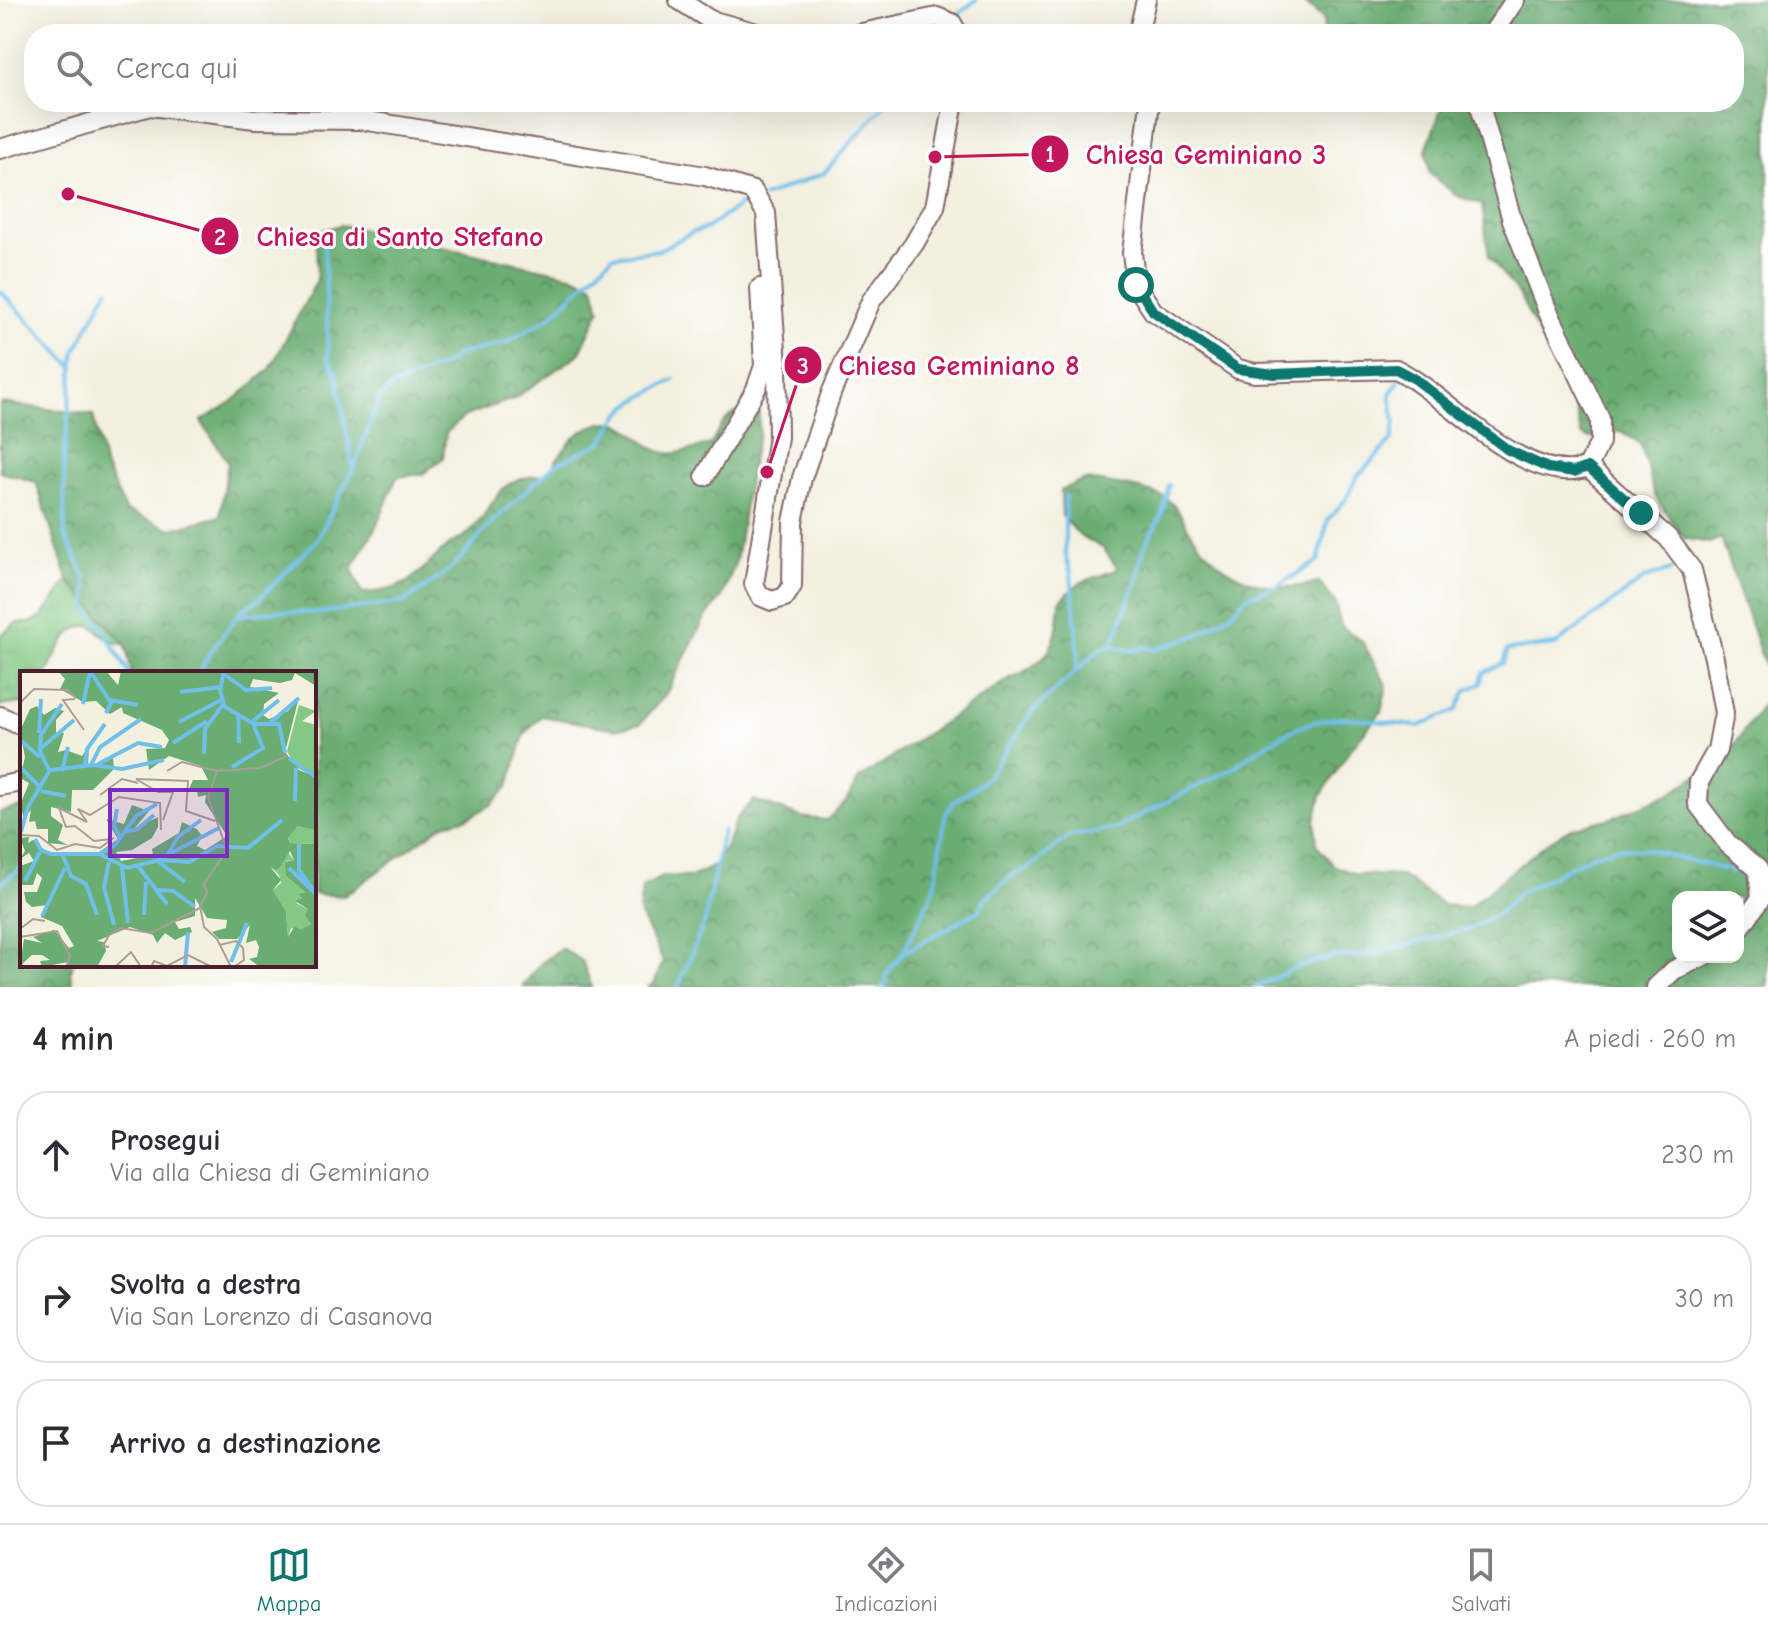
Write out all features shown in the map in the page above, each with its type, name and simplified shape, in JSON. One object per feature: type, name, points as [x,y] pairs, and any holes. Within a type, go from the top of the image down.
[{"type":"street","points":[[679,0],[710,20],[725,24]]},
{"type":"street","points":[[1140,24],[1146,0]]},
{"type":"street","points":[[1499,24],[1515,0]]},
{"type":"street","points":[[904,24],[937,17],[953,24]]},
{"type":"street","points":[[0,149],[129,112]]},
{"type":"street","points":[[198,112],[255,119],[362,120],[716,178],[743,185],[761,200],[766,213],[772,285],[778,437],[754,584],[760,596],[772,601],[785,597],[792,586],[793,522],[802,478],[832,391],[871,301],[914,244],[935,207],[952,112]]},
{"type":"street","points":[[1149,112],[1132,253],[1136,285],[1153,311],[1238,369],[1255,373],[1396,369],[1415,379],[1508,450],[1548,468],[1574,472],[1588,467],[1600,442],[1600,419],[1547,309],[1512,220],[1482,112]]},
{"type":"street","points":[[706,453],[705,476],[756,389],[764,366],[760,287],[772,285]]},
{"type":"street","points":[[1588,467],[1668,538],[1692,570],[1724,713],[1717,750],[1699,782],[1698,804],[1728,844],[1758,869],[1761,898],[1744,922]]},
{"type":"street","points":[[0,716],[20,725]]},
{"type":"street","points":[[0,786],[20,782]]},
{"type":"street","points":[[1656,987],[1674,970],[1689,963]]},
{"type":"green space","points":[[1302,0],[1768,0],[1768,675],[1721,538],[1709,543],[1684,538],[1655,496],[1641,445],[1621,431],[1589,438],[1581,434],[1570,385],[1542,341],[1520,296],[1489,257],[1482,204],[1457,196],[1430,174],[1426,149],[1440,112],[1744,112],[1744,24],[1324,24],[1324,20]]},
{"type":"green space","points":[[341,225],[571,275],[594,285],[600,310],[579,354],[513,399],[465,416],[446,433],[443,458],[423,474],[397,477],[377,525],[352,569],[362,593],[390,589],[409,581],[445,548],[471,531],[507,485],[516,480],[545,475],[576,436],[597,424],[610,422],[620,425],[656,449],[678,453],[711,444],[729,417],[759,407],[759,434],[752,459],[736,561],[722,597],[705,618],[666,694],[640,724],[616,729],[541,716],[524,735],[509,786],[491,805],[468,818],[444,824],[344,896],[316,894],[316,671],[132,671],[125,644],[68,580],[36,482],[0,472],[0,403],[93,415],[104,464],[125,510],[171,529],[220,516],[228,462],[201,421],[232,402],[270,369],[317,280],[316,232]]},
{"type":"green space","points":[[1085,480],[1156,493],[1180,513],[1204,549],[1233,572],[1248,580],[1282,587],[1319,582],[1335,602],[1341,626],[1362,641],[1387,686],[1381,712],[1349,751],[1321,796],[1315,821],[1317,846],[1333,865],[1355,874],[1402,876],[1443,905],[1469,907],[1549,841],[1571,828],[1612,818],[1669,794],[1727,755],[1768,697],[1768,987],[647,987],[654,984],[663,961],[639,913],[642,887],[664,876],[691,877],[714,866],[727,844],[736,819],[754,800],[801,817],[827,820],[845,803],[859,779],[1043,658],[1054,641],[1060,601],[1079,583],[1118,569],[1103,548],[1080,536],[1062,516],[1061,490]]},
{"type":"green space","points":[[68,580],[125,644],[112,642],[91,625],[82,627],[63,642],[48,671],[20,671],[20,703],[0,706],[0,636],[17,623],[30,623],[42,617]]},
{"type":"green space","points":[[20,807],[20,967],[72,967],[73,987],[0,987],[0,812]]},
{"type":"green space","points":[[561,948],[582,961],[592,987],[522,987],[540,964]]},
{"type":"waterway","points":[[953,19],[976,0]]},
{"type":"waterway","points":[[763,197],[824,173],[878,112]]},
{"type":"waterway","points":[[201,671],[206,658],[241,611],[259,599],[317,540],[354,467],[380,397],[393,386],[451,362],[456,355],[507,342],[551,316],[613,256],[659,250],[707,228],[740,205],[755,201]]},
{"type":"waterway","points":[[324,236],[328,358],[337,375],[353,469]]},
{"type":"waterway","points":[[108,289],[75,352],[64,455],[65,535],[86,579],[87,609],[102,627],[128,671]]},
{"type":"waterway","points":[[0,291],[73,367]]},
{"type":"waterway","points":[[241,615],[276,611],[317,613],[404,602],[450,570],[494,520],[556,464],[603,442],[624,410],[674,380]]},
{"type":"waterway","points":[[882,987],[886,983],[887,973],[903,953],[934,889],[946,813],[954,802],[985,780],[1033,711],[1100,649],[1111,646],[1133,651],[1145,647],[1155,650],[1199,634],[1231,614],[1246,597],[1277,586],[1318,561],[1328,520],[1347,498],[1356,478],[1392,440],[1395,421],[1390,394],[1399,381]]},
{"type":"waterway","points":[[1112,646],[1137,580],[1143,549],[1162,514],[1169,485]]},
{"type":"waterway","points":[[1065,496],[1065,553],[1071,574],[1078,652],[1076,671]]},
{"type":"waterway","points":[[903,953],[980,910],[984,900],[1014,874],[1030,867],[1068,837],[1113,829],[1229,770],[1280,736],[1308,724],[1349,718],[1419,726],[1457,710],[1466,690],[1481,684],[1483,673],[1503,663],[1507,650],[1555,645],[1645,578],[1671,570]]},
{"type":"waterway","points":[[678,987],[704,924],[723,830]]},
{"type":"waterway","points":[[1256,987],[1295,968],[1336,956],[1366,956],[1469,929],[1499,913],[1519,893],[1593,855],[1616,848],[1645,849],[1754,877]]},
{"type":"waterway","points":[[0,884],[20,869]]},
{"type":"place","name":"Chiesa Geminiano 3","points":[[935,157]]},
{"type":"place","name":"Chiesa di Santo Stefano","points":[[68,194]]},
{"type":"place","name":"Chiesa Geminiano 8","points":[[767,472]]},
{"type":"route","points":[[1136,285],[1153,311],[1238,369],[1274,374],[1396,369],[1415,379],[1508,450],[1548,468],[1574,472],[1588,467],[1641,513]]}]
